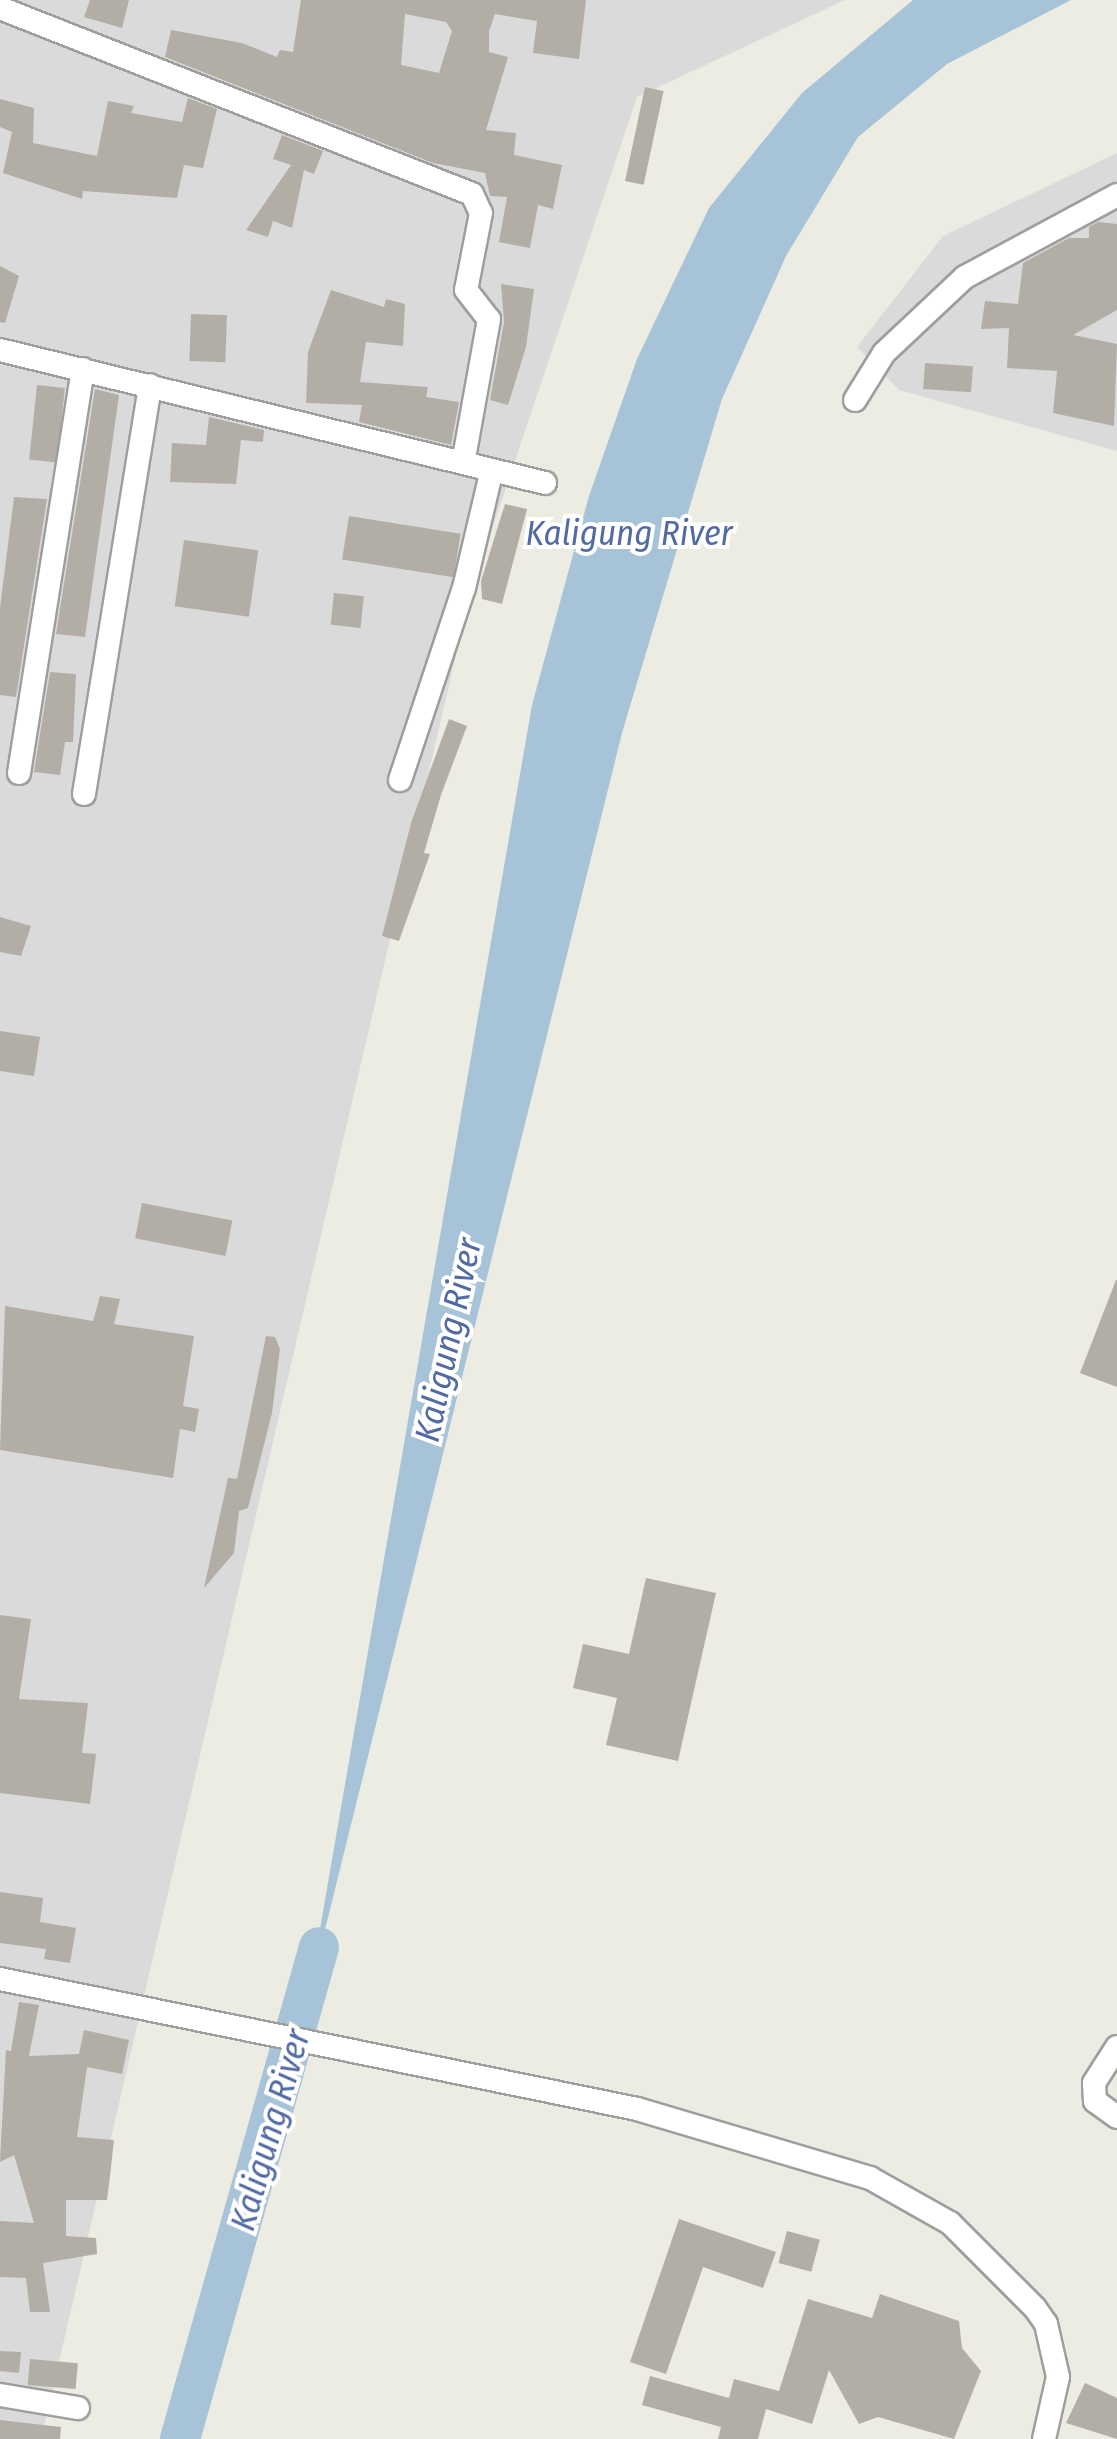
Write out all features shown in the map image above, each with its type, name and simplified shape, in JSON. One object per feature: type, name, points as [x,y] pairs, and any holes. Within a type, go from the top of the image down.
[{"type":"street","points":[[0,8],[472,194],[481,213],[466,290],[489,319],[463,463]]},
{"type":"street","points":[[855,400],[884,353],[965,276],[1117,195]]},
{"type":"street","points":[[0,350],[545,483]]},
{"type":"street","points":[[19,772],[83,370]]},
{"type":"street","points":[[84,794],[150,386]]},
{"type":"street","points":[[400,780],[464,588],[492,470]]},
{"type":"street","points":[[0,1979],[637,2110],[838,2165],[931,2209],[976,2244],[1046,2324],[1058,2378],[1044,2439]]},
{"type":"street","points":[[1117,2047],[1094,2082],[1095,2101],[1117,2117]]},
{"type":"street","points":[[0,2395],[78,2408]]},
{"type":"shaded area","points":[[0,0],[845,0],[637,97],[470,595],[41,2439],[0,2439]]},
{"type":"shaded area","points":[[1117,153],[1117,451],[899,390],[857,347],[943,236]]},
{"type":"water","name":"Kaligung River","points":[[913,0],[1071,0],[947,64],[858,137],[786,256],[722,399],[622,733],[308,1998],[532,705],[589,496],[637,359],[709,208],[802,93]]},
{"type":"building","points":[[90,0],[129,0],[122,28],[84,17]]},
{"type":"building","points":[[301,0],[586,0],[579,59],[533,53],[537,21],[495,14],[489,31],[489,52],[508,57],[486,130],[516,133],[514,155],[562,165],[553,209],[538,205],[530,248],[499,242],[507,197],[490,196],[485,173],[433,163],[165,57],[171,30],[242,43],[277,57],[280,50],[293,52]],"holes":[[[405,14],[446,22],[452,31],[439,73],[401,65]]]},
{"type":"building","points":[[645,87],[664,91],[644,185],[625,181]]},
{"type":"building","points":[[188,98],[217,109],[203,168],[184,165],[177,198],[83,191],[82,199],[3,173],[12,132],[0,127],[0,99],[34,108],[33,143],[97,156],[108,101],[134,106],[131,113],[182,122]]},
{"type":"building","points":[[282,135],[323,151],[314,174],[304,170],[292,228],[273,221],[268,237],[246,230],[291,165],[273,159]]},
{"type":"building","points":[[1098,222],[1117,224],[1117,310],[1073,335],[1117,344],[1114,426],[1053,413],[1057,371],[1007,368],[1009,328],[981,329],[985,301],[1018,304],[1023,263],[1069,238],[1089,238],[1089,227]]},
{"type":"building","points":[[0,266],[19,276],[5,323],[0,322]]},
{"type":"building","points":[[501,284],[534,289],[526,347],[508,405],[490,400],[504,322]]},
{"type":"building","points":[[331,290],[384,307],[386,299],[405,304],[403,346],[366,342],[360,382],[428,387],[426,397],[459,402],[451,445],[359,422],[362,405],[306,403],[308,352]]},
{"type":"building","points":[[191,314],[227,315],[225,362],[189,361]]},
{"type":"building","points":[[925,363],[973,366],[971,392],[923,389]]},
{"type":"building","points":[[37,385],[65,388],[57,463],[29,460]]},
{"type":"building","points":[[95,389],[119,395],[85,637],[56,634]]},
{"type":"building","points":[[209,417],[264,430],[263,442],[241,440],[236,484],[170,482],[172,443],[206,445]]},
{"type":"building","points":[[14,497],[47,499],[16,697],[0,695],[0,608]]},
{"type":"building","points":[[505,504],[527,509],[502,604],[482,599],[481,581]]},
{"type":"building","points":[[349,516],[461,534],[454,577],[342,559]]},
{"type":"building","points":[[184,540],[258,550],[249,617],[175,606]]},
{"type":"building","points":[[334,593],[364,596],[360,628],[331,625]]},
{"type":"building","points":[[50,672],[76,674],[73,742],[65,742],[60,775],[34,772]]},
{"type":"building","points":[[449,719],[467,726],[441,795],[424,853],[430,854],[399,941],[382,936],[411,823]]},
{"type":"building","points":[[0,917],[31,926],[21,956],[0,952]]},
{"type":"building","points":[[0,1031],[40,1037],[34,1076],[0,1071]]},
{"type":"building","points":[[142,1203],[232,1221],[225,1256],[135,1238]]},
{"type":"building","points":[[1117,1280],[1117,1387],[1080,1373]]},
{"type":"building","points":[[100,1296],[120,1299],[114,1324],[194,1336],[183,1406],[199,1409],[195,1432],[180,1429],[173,1478],[0,1450],[5,1306],[93,1321]]},
{"type":"building","points":[[266,1336],[275,1337],[280,1349],[272,1413],[248,1508],[239,1511],[234,1553],[204,1588],[228,1478],[237,1479]]},
{"type":"building","points":[[646,1578],[716,1593],[678,1761],[606,1745],[617,1698],[573,1688],[583,1644],[629,1654]]},
{"type":"building","points":[[0,1615],[31,1619],[19,1699],[88,1703],[82,1753],[96,1754],[90,1804],[0,1793]]},
{"type":"building","points":[[0,1892],[43,1898],[40,1922],[76,1928],[70,1963],[44,1959],[46,1949],[0,1943]]},
{"type":"building","points":[[19,2002],[39,2005],[29,2056],[79,2054],[84,2030],[129,2040],[122,2074],[87,2067],[77,2137],[114,2140],[107,2200],[66,2200],[66,2236],[96,2238],[97,2254],[43,2263],[50,2312],[30,2312],[26,2278],[0,2277],[0,2221],[34,2223],[14,2155],[0,2162],[6,2050],[11,2051]]},
{"type":"building","points":[[679,2219],[776,2252],[763,2288],[703,2267],[666,2374],[630,2362]]},
{"type":"building","points":[[787,2231],[820,2240],[811,2272],[778,2263]]},
{"type":"building","points":[[880,2294],[959,2321],[962,2348],[981,2371],[954,2439],[878,2417],[859,2424],[829,2370],[812,2424],[766,2409],[758,2439],[718,2439],[721,2427],[642,2405],[650,2376],[729,2398],[734,2379],[779,2391],[808,2299],[872,2318]]},
{"type":"building","points":[[0,2351],[21,2352],[19,2373],[0,2371]]},
{"type":"building","points":[[30,2359],[78,2363],[76,2389],[28,2385]]},
{"type":"building","points":[[1085,2383],[1117,2398],[1117,2439],[1066,2423]]},
{"type":"building","points":[[0,2420],[61,2427],[60,2439],[0,2439]]},
{"type":"waterway","name":"Kaligung River","points":[[180,2439],[319,1947]]}]
